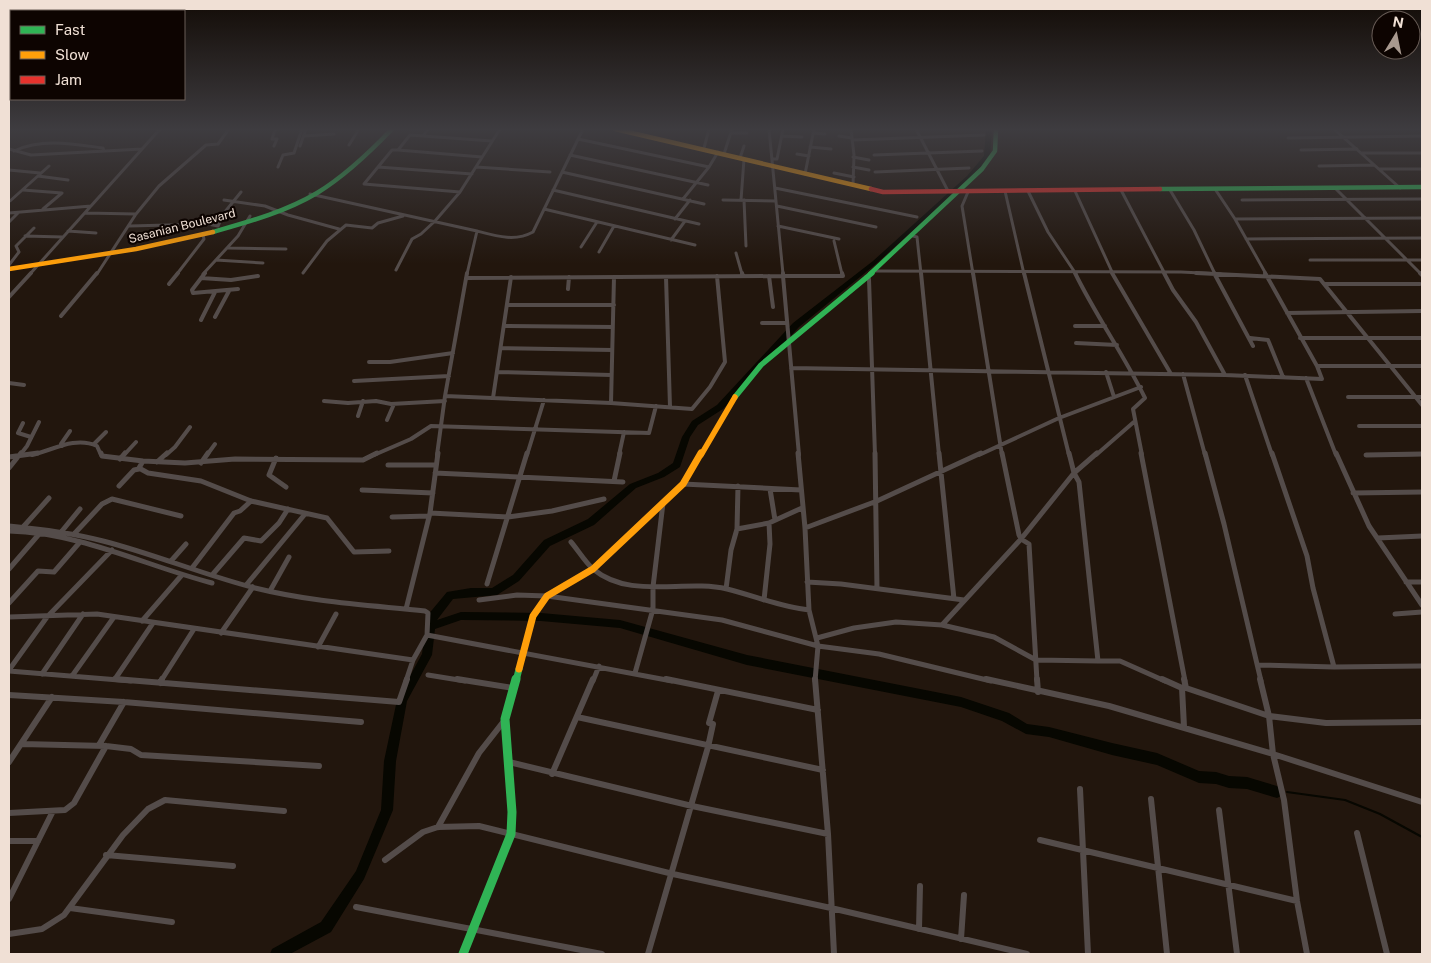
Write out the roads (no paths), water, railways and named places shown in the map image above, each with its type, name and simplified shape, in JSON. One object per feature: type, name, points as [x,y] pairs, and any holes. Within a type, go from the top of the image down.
[{"type":"main road","name":"Sasanian Boulevard","points":[[313,194],[338,174]]},
{"type":"main road","name":"Sasanian Boulevard","points":[[9,266],[111,253],[203,235],[275,210],[313,194],[331,185],[343,174]]},
{"type":"main road","points":[[805,174],[883,192],[1422,187]]},
{"type":"main road","points":[[463,954],[511,834],[512,812],[505,720],[532,619],[547,596],[593,569],[684,484],[690,468],[729,406],[761,365],[788,340],[866,278],[913,236],[954,191],[973,174]]},
{"type":"main road","name":"Sasanian Boulevard","points":[[111,253],[180,238],[249,219]]},
{"type":"street","points":[[33,174],[68,180]]},
{"type":"street","points":[[9,297],[120,174]]},
{"type":"street","points":[[61,316],[78,299],[136,214],[171,174]]},
{"type":"street","points":[[373,174],[364,184],[460,192]]},
{"type":"street","points":[[396,270],[412,239],[422,234],[435,221],[460,192],[472,174]]},
{"type":"street","points":[[313,194],[404,216],[514,238],[525,238],[533,232],[561,174]]},
{"type":"street","points":[[571,174],[704,204]]},
{"type":"street","points":[[655,174],[708,185]]},
{"type":"street","points":[[683,199],[703,174]]},
{"type":"street","points":[[742,174],[746,246]]},
{"type":"street","points":[[774,174],[807,582],[810,610],[818,646],[815,677],[828,834],[834,954]]},
{"type":"street","points":[[839,174],[854,177]]},
{"type":"street","points":[[853,185],[854,174]]},
{"type":"street","points":[[939,174],[954,191]]},
{"type":"street","points":[[1384,174],[1400,188]]},
{"type":"street","points":[[10,201],[39,175]]},
{"type":"street","points":[[774,188],[917,217]]},
{"type":"street","points":[[1324,284],[1421,284],[1419,280],[1422,276],[1335,188]]},
{"type":"street","points":[[791,368],[1106,372],[1246,375],[1323,379],[1235,219],[1215,189]]},
{"type":"street","points":[[23,190],[63,194],[42,210]]},
{"type":"street","points":[[553,190],[699,224]]},
{"type":"street","points":[[1075,190],[1112,272],[1171,374]]},
{"type":"street","points":[[1121,190],[1163,272],[1196,322],[1225,375]]},
{"type":"street","points":[[1170,190],[1194,230],[1214,273],[1253,346]]},
{"type":"street","points":[[1005,191],[1047,371],[1074,473],[1079,482],[1098,661]]},
{"type":"street","points":[[1028,191],[1048,232],[1074,271],[1141,387],[1145,398],[1133,409],[1184,688],[1184,727]]},
{"type":"street","points":[[128,226],[186,224],[218,226],[221,216],[241,192]]},
{"type":"street","points":[[968,192],[962,206],[1000,445],[1021,540]]},
{"type":"street","points":[[1242,200],[1422,199]]},
{"type":"street","points":[[224,200],[275,210],[339,229]]},
{"type":"street","points":[[676,219],[690,200]]},
{"type":"street","points":[[722,200],[743,200],[776,204],[876,227]]},
{"type":"street","points":[[9,213],[91,206]]},
{"type":"street","points":[[544,209],[695,245]]},
{"type":"street","points":[[9,222],[19,212]]},
{"type":"street","points":[[85,213],[136,214]]},
{"type":"street","points":[[303,273],[312,259],[339,229],[346,225],[372,228],[378,223],[404,216]]},
{"type":"street","points":[[1235,219],[1422,218]]},
{"type":"street","points":[[238,289],[193,293],[192,290],[247,225],[249,219]]},
{"type":"street","points":[[671,240],[685,221]]},
{"type":"street","points":[[581,247],[597,222]]},
{"type":"street","points":[[598,252],[614,226]]},
{"type":"street","points":[[778,226],[840,238]]},
{"type":"street","points":[[9,266],[19,252],[16,246],[34,228]]},
{"type":"street","points":[[406,609],[429,514],[445,399],[466,278],[477,231]]},
{"type":"street","points":[[68,232],[96,233]]},
{"type":"street","points":[[169,284],[204,239],[203,235]]},
{"type":"street","points":[[25,236],[63,237]]},
{"type":"street","points":[[913,236],[917,237],[921,271],[939,471],[947,522],[954,598]]},
{"type":"street","points":[[1246,239],[1422,238]]},
{"type":"street","points":[[466,278],[843,276],[834,241]]},
{"type":"street","points":[[228,248],[286,249]]},
{"type":"street","points":[[736,253],[743,276]]},
{"type":"street","points":[[216,260],[263,263]]},
{"type":"street","points":[[1310,260],[1422,260]]},
{"type":"street","points":[[874,271],[1163,272],[1320,279],[1366,338],[1422,404]]},
{"type":"street","points":[[201,278],[231,280],[258,276]]},
{"type":"street","points":[[324,400],[348,403],[363,401],[394,404],[445,399],[493,398],[692,409],[710,387],[725,362],[717,276]]},
{"type":"street","points":[[769,276],[773,306]]},
{"type":"street","points":[[493,398],[511,277]]},
{"type":"street","points":[[568,289],[569,277]]},
{"type":"street","points":[[610,403],[614,277]]},
{"type":"street","points":[[666,277],[670,407]]},
{"type":"street","points":[[866,278],[869,279],[877,589]]},
{"type":"street","points":[[215,317],[229,291]]},
{"type":"street","points":[[201,320],[215,292]]},
{"type":"street","points":[[507,304],[614,305]]},
{"type":"street","points":[[1287,313],[1422,311]]},
{"type":"street","points":[[762,324],[786,323]]},
{"type":"street","points":[[504,326],[613,327]]},
{"type":"street","points":[[1076,326],[1105,326]]},
{"type":"street","points":[[1250,338],[1268,340],[1283,377]]},
{"type":"street","points":[[1300,338],[1422,338]]},
{"type":"street","points":[[1076,344],[1117,345]]},
{"type":"street","points":[[501,348],[612,350]]},
{"type":"street","points":[[369,362],[390,362],[453,353]]},
{"type":"street","points":[[1317,366],[1422,366]]},
{"type":"street","points":[[497,372],[611,375]]},
{"type":"street","points":[[1106,372],[1114,397]]},
{"type":"street","points":[[1183,374],[1224,524],[1269,716],[1273,754],[1284,800],[1297,901],[1307,954]]},
{"type":"street","points":[[1246,375],[1307,556],[1313,588],[1334,668]]},
{"type":"street","points":[[354,381],[449,376]]},
{"type":"street","points":[[1306,378],[1353,493],[1369,526],[1422,605]]},
{"type":"street","points":[[9,383],[24,386]]},
{"type":"street","points":[[804,528],[876,501],[1059,418],[1141,387]]},
{"type":"street","points":[[1348,397],[1422,396]]},
{"type":"street","points":[[487,584],[544,400]]},
{"type":"street","points":[[358,416],[363,401]]},
{"type":"street","points":[[387,420],[394,404]]},
{"type":"street","points":[[94,444],[102,456],[157,462],[201,463],[235,459],[276,458],[363,460],[402,441],[411,439],[431,426],[649,433],[656,406]]},
{"type":"street","points":[[942,625],[1021,540],[1074,473],[1135,420]]},
{"type":"street","points":[[10,466],[19,457],[39,422]]},
{"type":"street","points":[[23,423],[18,433],[31,437]]},
{"type":"street","points":[[157,462],[175,447],[190,426]]},
{"type":"street","points":[[1359,426],[1422,426]]},
{"type":"street","points":[[62,446],[61,444],[70,431]]},
{"type":"street","points":[[9,457],[43,452],[74,443],[94,444],[106,432]]},
{"type":"street","points":[[614,481],[624,432]]},
{"type":"street","points":[[120,459],[136,442]]},
{"type":"street","points":[[201,463],[215,444]]},
{"type":"street","points":[[1366,455],[1422,454]]},
{"type":"street","points":[[276,458],[268,475],[286,488]]},
{"type":"street","points":[[139,469],[143,461]]},
{"type":"street","points":[[388,465],[436,465]]},
{"type":"street","points":[[119,486],[134,470],[139,469],[148,473],[201,481],[251,501],[329,519],[354,552],[389,551]]},
{"type":"street","points":[[435,473],[623,482]]},
{"type":"street","points":[[684,484],[801,490]]},
{"type":"street","points":[[726,589],[731,550],[737,529],[738,486]]},
{"type":"street","points":[[770,489],[776,520]]},
{"type":"street","points":[[362,490],[432,492]]},
{"type":"street","points":[[1353,493],[1422,492]]},
{"type":"street","points":[[24,526],[49,498]]},
{"type":"street","points":[[66,538],[102,504],[112,499],[181,516]]},
{"type":"street","points":[[392,516],[429,514],[508,517],[552,511],[604,500]]},
{"type":"street","points":[[192,568],[234,513],[240,511],[251,501]]},
{"type":"street","points":[[635,674],[653,609],[653,587],[664,502]]},
{"type":"street","points":[[737,529],[769,523],[802,508]]},
{"type":"street","points":[[62,531],[80,509]]},
{"type":"street","points":[[213,574],[244,538],[261,541],[279,523],[288,509]]},
{"type":"street","points":[[246,584],[305,514]]},
{"type":"street","points":[[764,600],[770,544],[769,523]]},
{"type":"street","points":[[9,526],[24,526],[73,533],[117,545],[171,561],[253,587],[270,591],[348,604],[427,611],[427,635],[413,660],[399,702],[9,671],[47,616],[117,545]]},
{"type":"street","points":[[9,531],[40,533],[66,538],[111,551],[182,576],[212,583]]},
{"type":"street","points":[[9,569],[40,533]]},
{"type":"street","points":[[1378,538],[1422,536]]},
{"type":"street","points":[[1021,540],[1029,544],[1038,692]]},
{"type":"street","points":[[9,603],[38,571],[54,572],[80,542]]},
{"type":"street","points":[[571,542],[593,569],[619,583],[653,587],[690,586],[726,589],[787,608],[810,610]]},
{"type":"street","points":[[171,561],[186,544]]},
{"type":"street","points":[[270,591],[289,557]]},
{"type":"street","points":[[142,621],[182,576]]},
{"type":"street","points":[[807,582],[964,600]]},
{"type":"street","points":[[1406,582],[1422,582]]},
{"type":"street","points":[[220,633],[253,587]]},
{"type":"street","points":[[479,600],[517,595],[547,596],[653,609],[722,620],[818,646],[879,654],[1038,692],[1109,706],[1273,754],[1422,802]]},
{"type":"street","points":[[1395,614],[1422,612]]},
{"type":"street","points":[[42,674],[83,614]]},
{"type":"street","points":[[9,617],[83,614],[114,617],[413,660]]},
{"type":"street","points":[[318,646],[336,614]]},
{"type":"street","points":[[72,676],[114,617]]},
{"type":"street","points":[[817,638],[854,628],[896,622],[942,625],[994,637],[1036,660],[1120,661],[1184,688],[1269,716],[1326,722],[1422,722]]},
{"type":"street","points":[[115,679],[153,623]]},
{"type":"street","points":[[160,683],[194,629]]},
{"type":"street","points":[[427,635],[599,666],[818,710]]},
{"type":"street","points":[[1258,665],[1334,668],[1422,666]]},
{"type":"street","points":[[552,774],[599,666]]},
{"type":"street","points":[[428,675],[513,688]]},
{"type":"street","points":[[648,954],[708,747],[714,724],[709,722],[718,691]]},
{"type":"street","points":[[9,695],[124,702],[362,722]]},
{"type":"street","points":[[9,762],[52,697]]},
{"type":"street","points":[[9,813],[66,810],[74,803],[124,702]]},
{"type":"street","points":[[577,717],[708,747],[823,770]]},
{"type":"street","points":[[438,827],[479,753],[505,720]]},
{"type":"street","points":[[22,744],[103,746],[131,749],[141,755],[319,766]]},
{"type":"street","points":[[508,762],[692,806],[828,834]]},
{"type":"street","points":[[1080,789],[1088,954]]},
{"type":"street","points":[[1151,799],[1167,954]]},
{"type":"street","points":[[9,934],[47,927],[70,908],[106,855],[149,808],[158,802],[165,800],[284,811]]},
{"type":"street","points":[[1219,810],[1238,954]]},
{"type":"street","points":[[9,899],[53,811]]},
{"type":"street","points":[[385,860],[423,832],[438,827],[479,826],[672,874],[831,908],[1028,954]]},
{"type":"street","points":[[1357,833],[1387,954]]},
{"type":"street","points":[[1040,840],[1229,883],[1297,901]]},
{"type":"street","points":[[9,841],[38,841]]},
{"type":"street","points":[[106,855],[233,866]]},
{"type":"street","points":[[919,929],[920,886]]},
{"type":"street","points":[[961,939],[964,895]]},
{"type":"street","points":[[356,907],[602,954]]},
{"type":"street","points":[[70,908],[172,922]]},
{"type":"waterway","points":[[277,954],[326,927],[360,875],[387,810],[390,761],[402,700],[427,655],[432,616],[450,595],[471,592],[494,592],[516,578],[547,543],[591,522],[633,486],[661,475],[677,465],[686,437],[695,423],[720,407],[796,325],[875,262],[972,174]]},
{"type":"waterway","points":[[431,626],[461,616],[541,617],[620,624],[747,660],[961,702],[1005,717],[1026,729],[1049,732],[1157,759],[1199,777],[1247,783],[1277,792]]},
{"type":"waterway","points":[[1287,792],[1345,800],[1380,814],[1422,837]]}]
